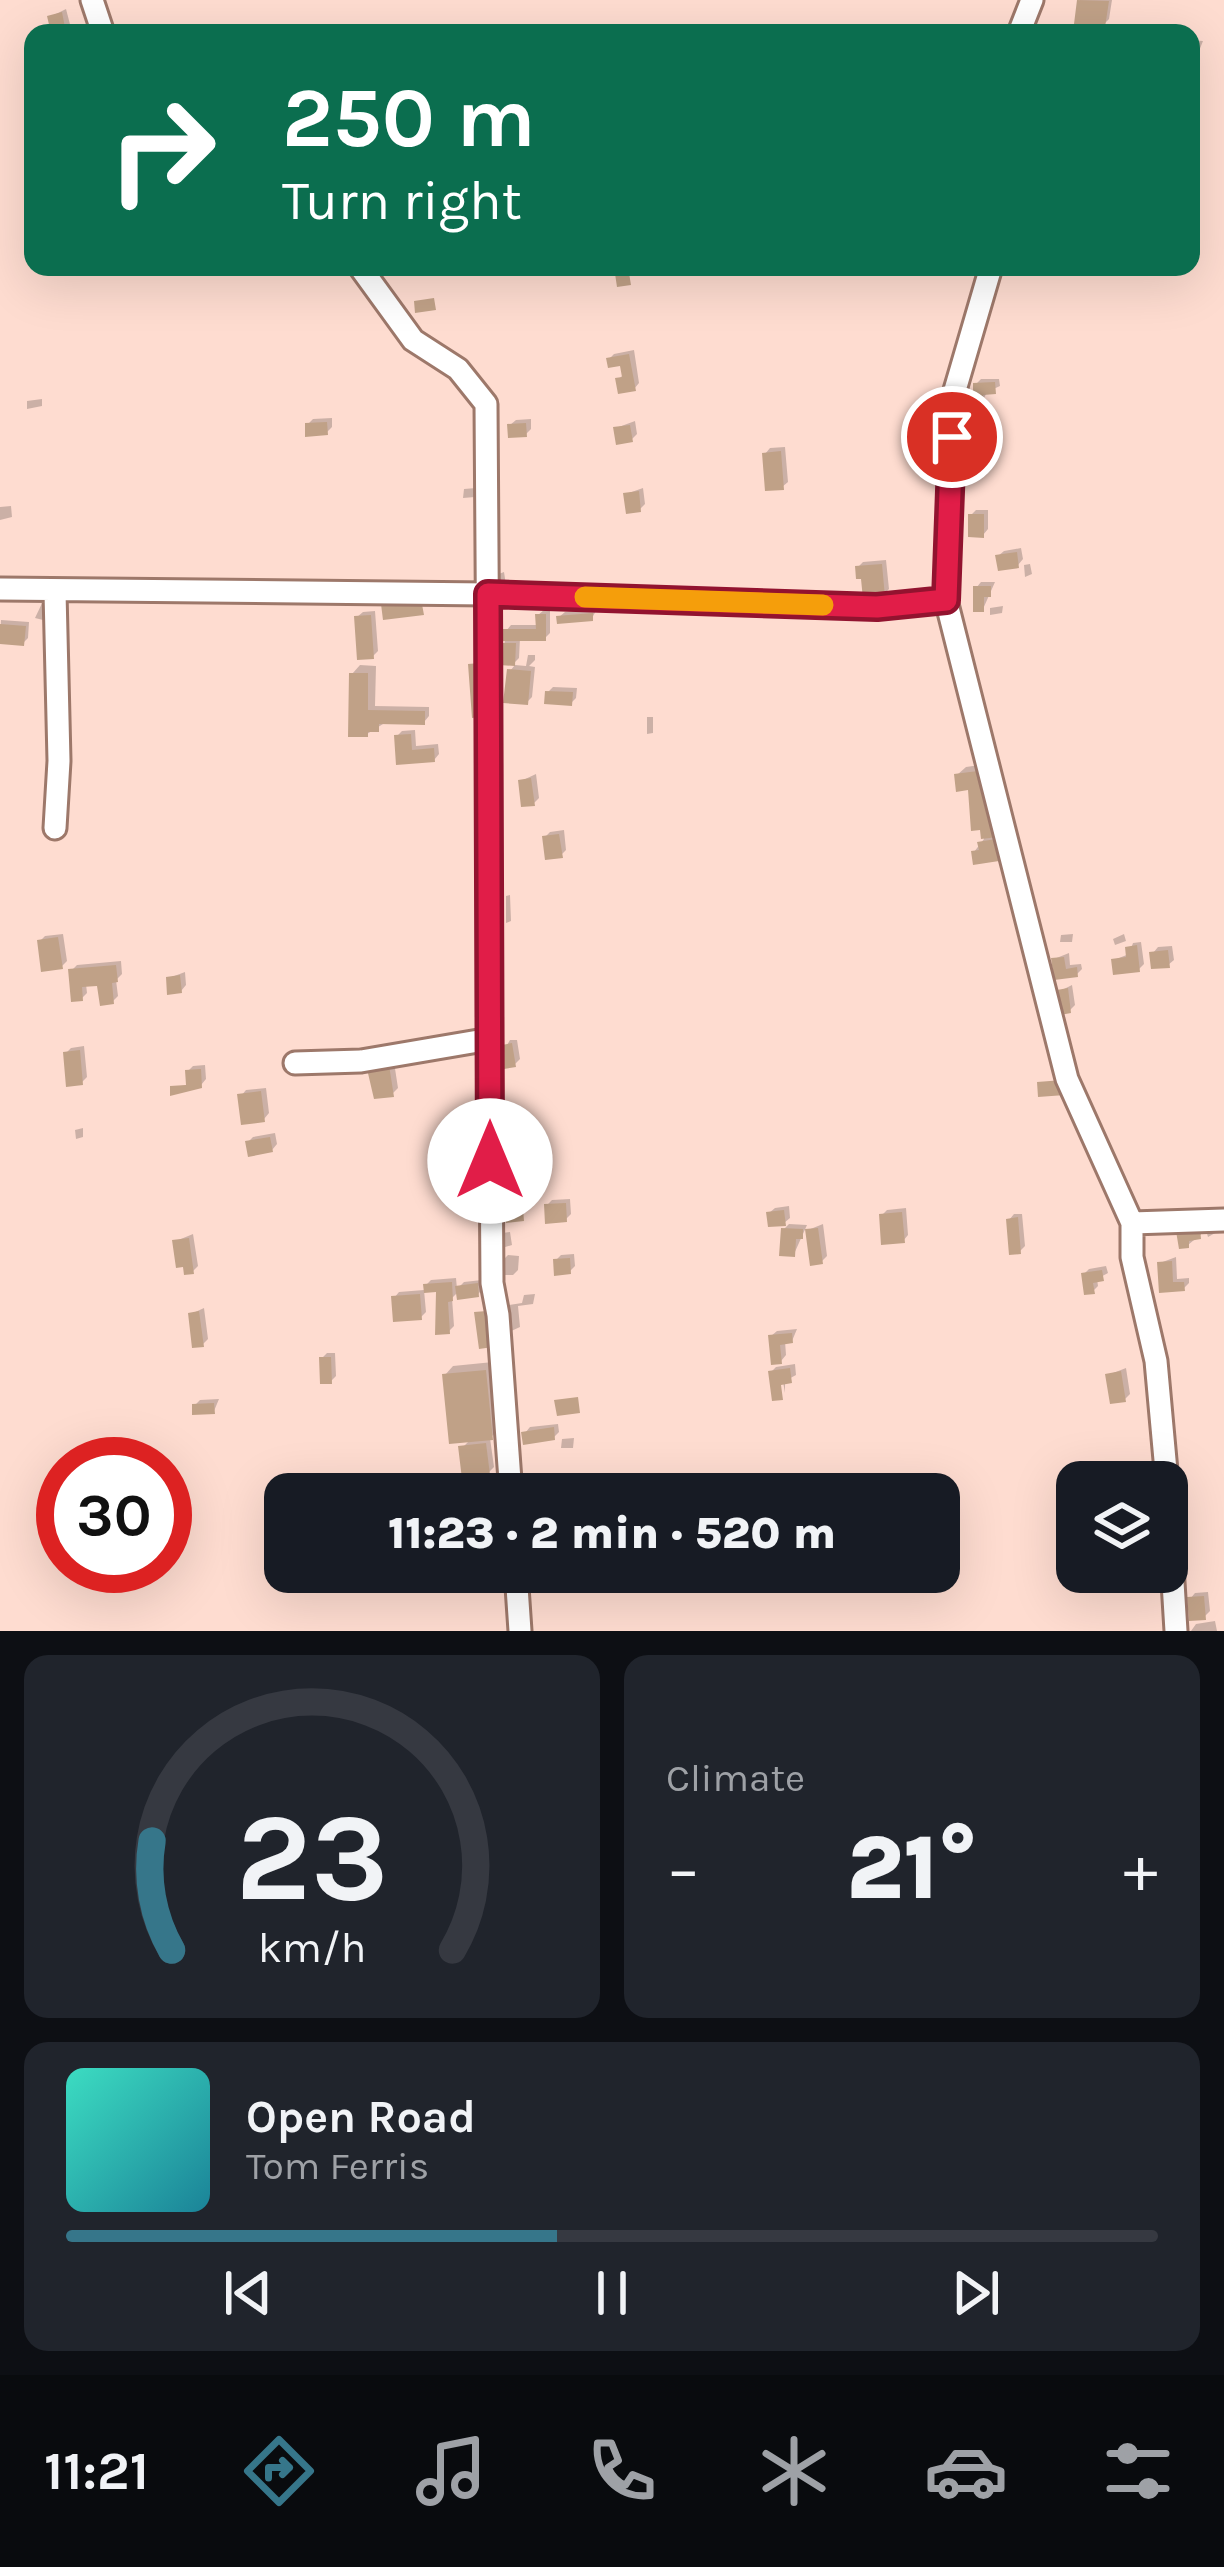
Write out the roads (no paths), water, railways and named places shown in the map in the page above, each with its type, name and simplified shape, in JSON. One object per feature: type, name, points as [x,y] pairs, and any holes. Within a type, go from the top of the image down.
[{"type":"street","points":[[367,276],[413,340],[458,369],[486,404],[492,1283],[509,1473]]},
{"type":"street","points":[[988,276],[953,397],[946,600],[1067,1079],[1132,1222],[1132,1257],[1156,1361],[1165,1461]]},
{"type":"street","points":[[0,589],[488,594],[877,607],[946,600]]},
{"type":"street","points":[[55,592],[56,828]]},
{"type":"street","points":[[295,1063],[361,1061],[490,1039]]},
{"type":"street","points":[[1132,1222],[1224,1220]]},
{"type":"street","points":[[517,1593],[520,1631]]},
{"type":"street","points":[[1174,1593],[1176,1631]]}]
